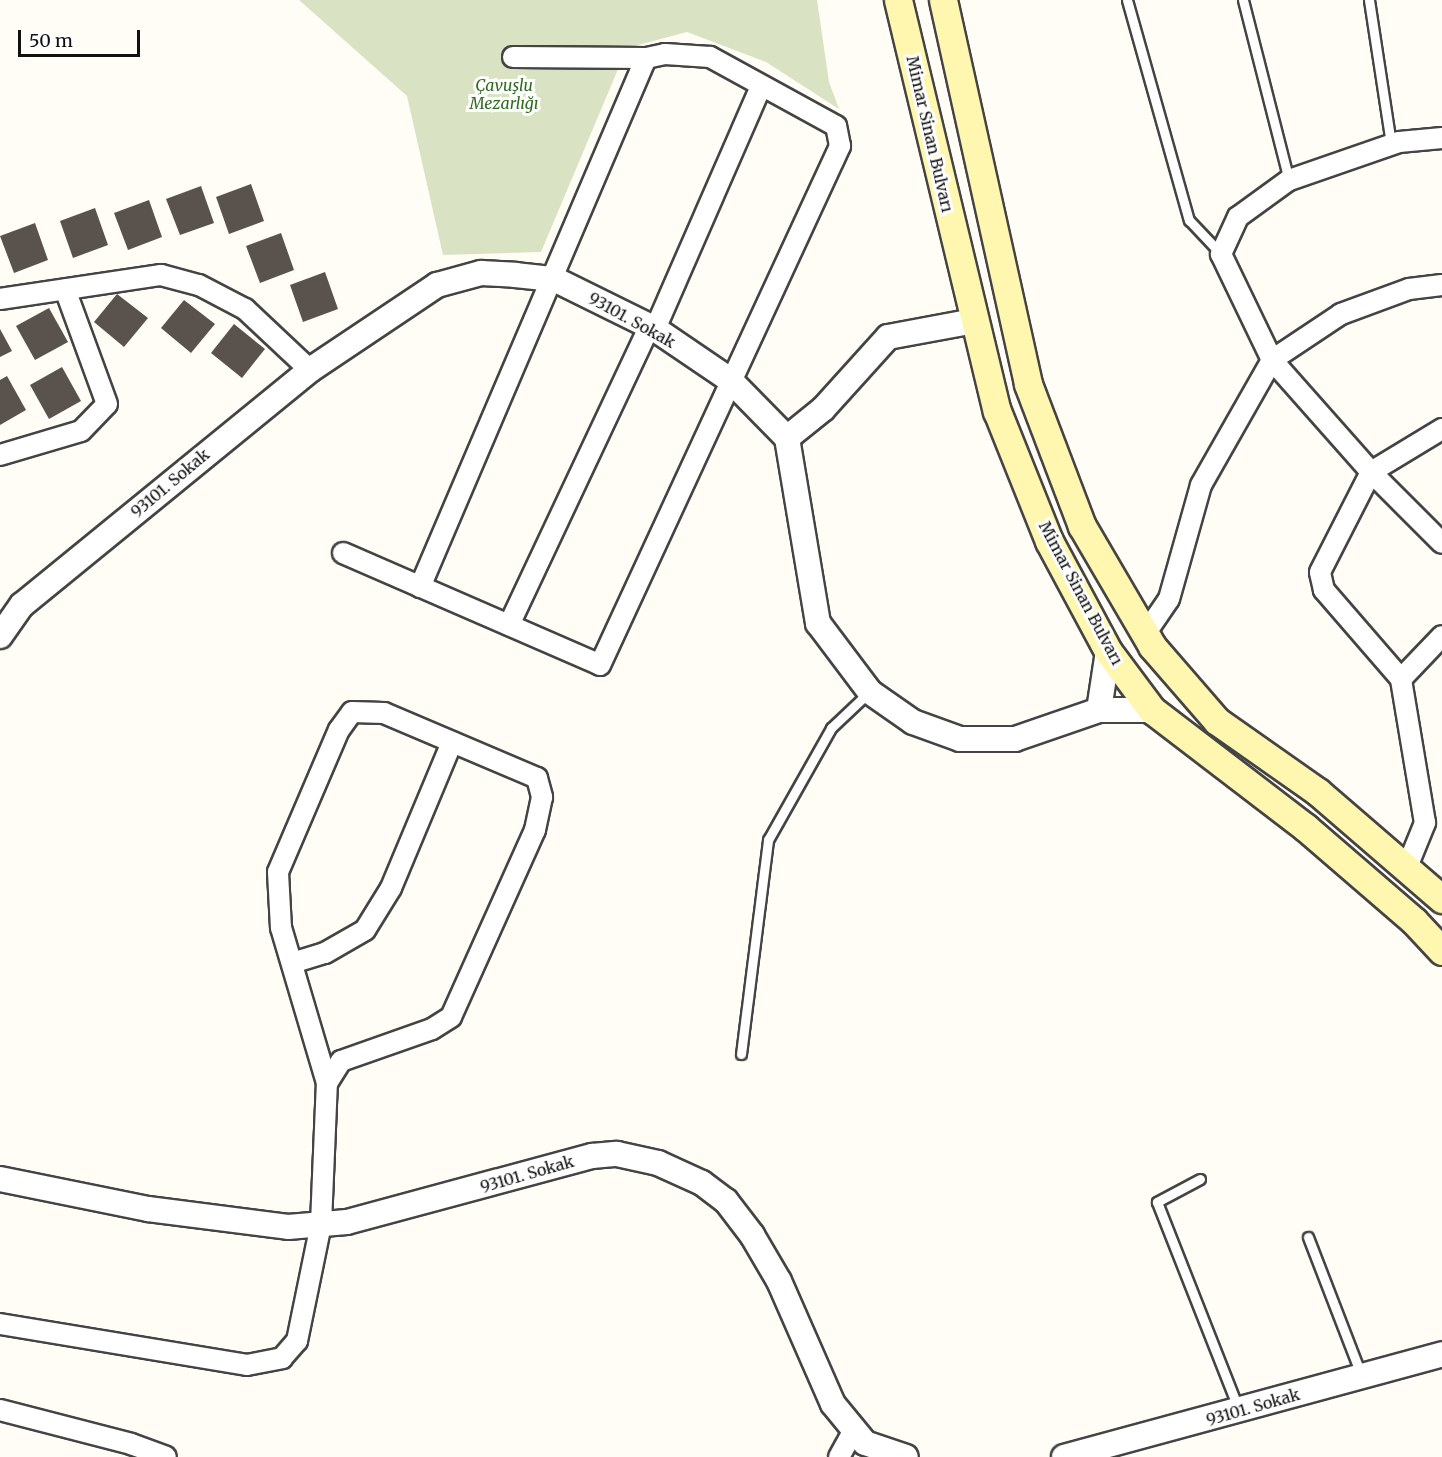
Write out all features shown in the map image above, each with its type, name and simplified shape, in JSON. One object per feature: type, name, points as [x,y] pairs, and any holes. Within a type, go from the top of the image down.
[{"type":"main road","name":"Mimar Sinan Bulvarı","points":[[898,0],[997,411],[1049,541],[1108,651],[1152,710],[1305,827],[1414,921],[1442,951]]},
{"type":"main road","name":"Mimar Sinan Bulvarı","points":[[943,0],[1028,384],[1082,525],[1145,634],[1217,721],[1318,792],[1442,899]]},
{"type":"street","points":[[343,553],[600,665],[840,146],[836,126],[710,57],[665,54],[646,58],[513,57]]},
{"type":"street","points":[[420,587],[554,279],[646,58]]},
{"type":"street","points":[[509,626],[652,327],[761,86]]},
{"type":"street","points":[[1442,138],[1391,144],[1289,180],[1238,217],[1221,254],[1272,360],[1371,472],[1442,543]]},
{"type":"street","name":"93101. Sokak","points":[[0,636],[22,605],[310,370],[437,285],[481,273],[554,279],[652,327],[730,380],[787,438]]},
{"type":"street","points":[[0,299],[161,274],[199,285],[245,309],[310,370]]},
{"type":"street","points":[[1145,634],[1169,599],[1202,485],[1272,360],[1341,314],[1409,289],[1442,285]]},
{"type":"street","points":[[0,454],[81,431],[107,404],[100,377],[65,289]]},
{"type":"street","points":[[974,321],[888,338],[823,409],[787,438],[819,623],[870,692],[913,722],[960,739],[1015,739],[1099,710],[1152,710]]},
{"type":"street","points":[[1407,867],[1425,823],[1401,679],[1324,590],[1320,572],[1371,472],[1442,429]]},
{"type":"street","points":[[1401,679],[1442,636]]},
{"type":"street","points":[[1099,710],[1108,651]]},
{"type":"street","points":[[0,1324],[247,1365],[282,1358],[297,1341],[321,1224],[327,1083],[281,928],[278,872],[339,730],[352,712],[384,713],[537,778],[542,797],[535,830],[451,1017],[432,1029],[341,1061],[327,1083]]},
{"type":"street","points":[[292,963],[325,953],[365,930],[391,888],[452,742]]},
{"type":"street","name":"93101. Sokak","points":[[4,1178],[160,1210],[288,1227],[321,1224],[417,1205],[592,1156],[617,1154],[658,1163],[702,1183],[726,1201],[753,1235],[779,1281],[832,1404],[865,1443],[906,1457]]},
{"type":"street","name":"93101. Sokak","points":[[1064,1457],[1442,1354]]},
{"type":"street","points":[[0,1410],[131,1444],[166,1457]]},
{"type":"street","points":[[839,1457],[854,1430]]},
{"type":"lane","points":[[1127,0],[1190,220],[1221,254]]},
{"type":"lane","points":[[1243,0],[1289,180]]},
{"type":"lane","points":[[1369,0],[1391,144]]},
{"type":"lane","points":[[741,1054],[768,840],[831,728],[870,692]]},
{"type":"lane","points":[[1200,1179],[1157,1202],[1239,1410]]},
{"type":"lane","points":[[1308,1238],[1362,1376]]},
{"type":"green space","name":"Çavuşlu Mezarlığı","points":[[299,0],[817,0],[829,82],[839,109],[766,62],[687,32],[627,48],[541,252],[443,255],[407,96]]},
{"type":"building","points":[[251,184],[264,221],[229,234],[216,197]]},
{"type":"building","points":[[201,186],[214,223],[180,235],[166,199]]},
{"type":"building","points":[[149,200],[162,237],[128,250],[114,213]]},
{"type":"building","points":[[95,208],[108,245],[73,258],[60,221]]},
{"type":"building","points":[[35,223],[48,260],[14,273],[0,236]]},
{"type":"building","points":[[281,233],[294,270],[260,283],[246,246]]},
{"type":"building","points":[[325,272],[338,309],[303,322],[290,285]]},
{"type":"building","points":[[117,294],[148,318],[124,347],[94,322]]},
{"type":"building","points":[[184,300],[215,324],[191,353],[161,328]]},
{"type":"building","points":[[49,308],[68,342],[35,360],[16,326]]},
{"type":"building","points":[[234,324],[265,349],[242,378],[211,353]]},
{"type":"building","points":[[0,329],[12,351],[0,357]]},
{"type":"building","points":[[62,367],[81,401],[49,419],[30,385]]},
{"type":"building","points":[[7,376],[26,410],[0,425],[0,380]]}]
